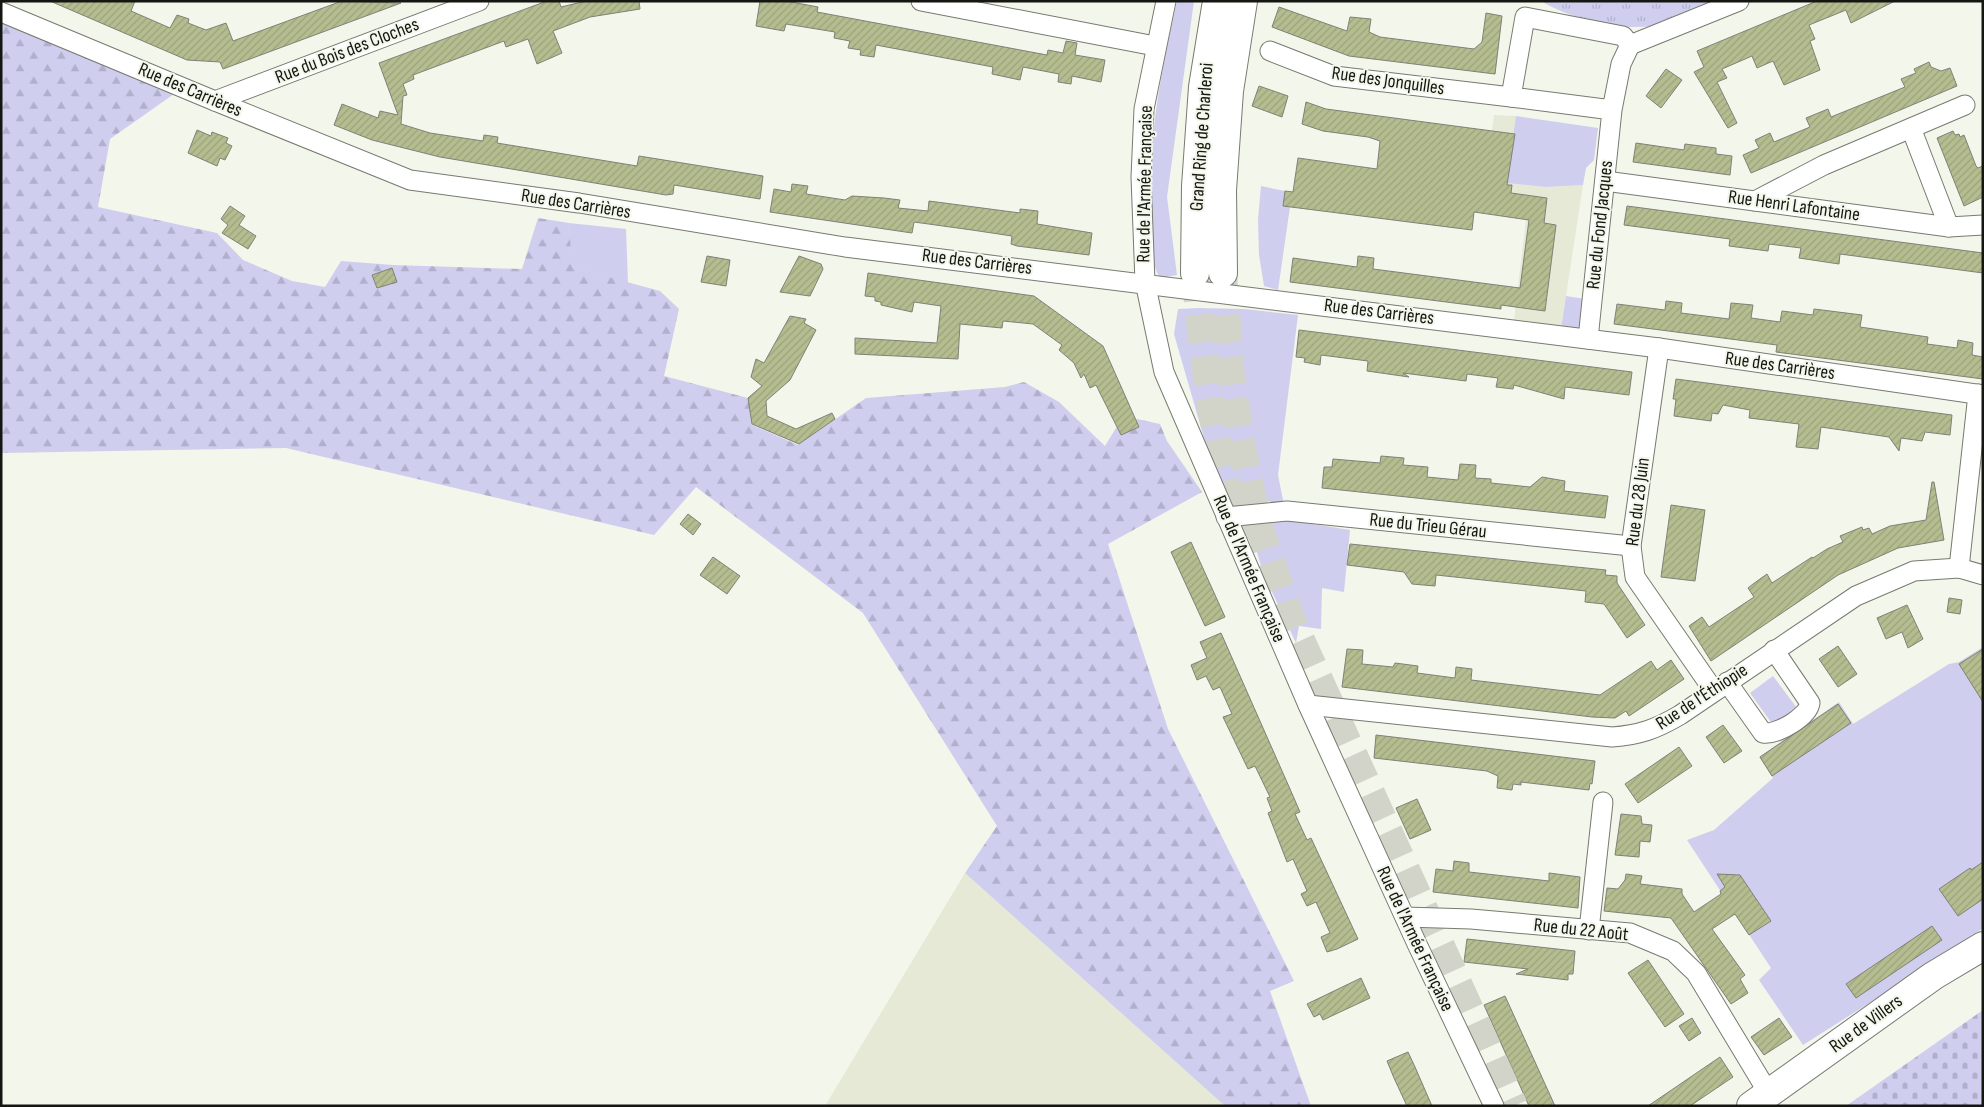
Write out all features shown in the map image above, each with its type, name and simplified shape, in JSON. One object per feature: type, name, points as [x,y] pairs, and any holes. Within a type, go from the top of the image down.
[{"type":"main road","name":"Grand Ring de Charleroi","points":[[1195,273],[1196,186],[1203,87],[1217,1]]},
{"type":"main road","name":"Grand Ring de Charleroi","points":[[1223,273],[1222,190],[1229,91],[1243,1]]},
{"type":"main road","name":"Rue de Villers","points":[[1760,1100],[1933,976],[1983,946]]},
{"type":"street","name":"Rue du Bois des Cloches","points":[[215,102],[479,1]]},
{"type":"street","points":[[921,1],[1155,46]]},
{"type":"street","name":"Rue de l'Armée Française","points":[[1166,1],[1155,46],[1144,109],[1142,146],[1145,282],[1164,372],[1308,705],[1494,1106]]},
{"type":"street","points":[[1511,97],[1527,9],[1623,36],[1630,45],[1739,1]]},
{"type":"street","name":"Rue des Carrières","points":[[1,12],[215,102],[410,180],[579,203],[845,246],[1145,282],[1659,348],[1980,395]]},
{"type":"street","name":"Rue du Fond Jacques","points":[[1588,339],[1612,110],[1621,64],[1630,45]]},
{"type":"street","name":"Rue des Jonquilles","points":[[1270,51],[1334,76],[1612,110]]},
{"type":"street","points":[[1755,201],[1824,165],[1965,105]]},
{"type":"street","points":[[1911,128],[1949,227]]},
{"type":"street","name":"Rue Henri Lafontaine","points":[[1605,181],[1949,227],[1983,225]]},
{"type":"street","name":"Rue du 28 Juin","points":[[1659,348],[1631,546],[1636,577],[1720,687],[1763,733],[1773,732],[1802,715],[1809,708],[1810,703],[1774,650]]},
{"type":"street","points":[[1959,568],[1980,395]]},
{"type":"street","name":"Rue du Trieu Gérau","points":[[1226,517],[1287,511],[1631,546]]},
{"type":"street","name":"Rue de l'Éthiopie","points":[[1308,705],[1612,737],[1636,735],[1659,727],[1856,596],[1914,571],[1959,568],[1983,575]]},
{"type":"street","points":[[1589,930],[1602,802]]},
{"type":"street","name":"Rue du 22 Août","points":[[1405,917],[1471,919],[1630,933],[1673,951],[1696,973],[1760,1100]]},
{"type":"shaded area","points":[[1494,115],[1516,116],[1506,183],[1546,187],[1583,185],[1561,329],[1514,320],[1526,219],[1481,213]]},
{"type":"shaded area","points":[[965,873],[1225,1106],[825,1106]]},
{"type":"green space","points":[[1177,1],[1194,1],[1167,197],[1177,275],[1160,278],[1152,253],[1151,169],[1160,85]]},
{"type":"green space","points":[[1541,1],[1722,1],[1675,21],[1653,26],[1637,27],[1603,24],[1586,20]]},
{"type":"green space","points":[[1,23],[174,94],[110,139],[98,207],[217,233],[243,260],[292,281],[325,287],[341,261],[393,265],[522,269],[538,218],[569,223],[572,267],[660,291],[679,309],[664,376],[748,398],[752,425],[798,445],[866,398],[1005,387],[1024,382],[1059,402],[1105,446],[1116,428],[1137,419],[1160,424],[1167,441],[1202,492],[1108,544],[1168,729],[1294,981],[1270,991],[1311,1106],[1225,1106],[965,873],[997,826],[863,613],[696,487],[654,535],[286,448],[1,453]]},
{"type":"green space","points":[[1516,116],[1598,128],[1594,160],[1586,168],[1583,185],[1546,187],[1506,183]]},
{"type":"green space","points":[[1261,186],[1285,191],[1283,205],[1290,207],[1278,290],[1264,286],[1259,255],[1258,220]]},
{"type":"green space","points":[[569,223],[626,229],[628,283],[571,267]]},
{"type":"green space","points":[[1566,296],[1585,299],[1580,331],[1561,329]]},
{"type":"green space","points":[[1178,309],[1244,309],[1298,315],[1278,475],[1284,505],[1219,490],[1174,334]]},
{"type":"green space","points":[[1288,520],[1350,530],[1344,592],[1322,588],[1321,629],[1299,626],[1296,643],[1263,573],[1250,528]]},
{"type":"green space","points":[[1983,647],[1983,928],[1937,960],[1803,1045],[1759,980],[1771,968],[1687,840],[1714,830],[1773,778],[1759,757],[1839,702],[1853,724],[1949,664],[1959,662]]},
{"type":"green space","points":[[1773,676],[1797,708],[1773,725],[1750,693]]},
{"type":"green space","points":[[1983,1010],[1983,1106],[1846,1106]]},
{"type":"building","points":[[50,1],[135,1],[131,11],[170,28],[177,15],[189,19],[188,23],[206,30],[226,23],[233,41],[342,1],[401,3],[223,69],[220,62],[187,60]]},
{"type":"building","points":[[547,1],[559,1],[561,7],[586,1],[639,1],[640,9],[590,17],[553,31],[562,53],[537,64],[528,39],[506,47],[504,41],[413,75],[414,79],[403,84],[407,95],[403,96],[401,124],[430,133],[483,141],[484,135],[498,137],[497,143],[637,166],[639,156],[763,176],[760,199],[674,185],[673,194],[666,195],[440,157],[372,140],[334,125],[342,104],[378,118],[380,111],[398,115],[379,63]]},
{"type":"building","points":[[760,1],[786,1],[818,7],[817,12],[1047,55],[1048,50],[1063,53],[1066,41],[1077,43],[1075,55],[1105,60],[1101,82],[1072,76],[1071,84],[1058,82],[1059,74],[1023,67],[1020,80],[992,74],[993,67],[876,45],[874,57],[860,55],[861,50],[848,48],[850,41],[834,38],[835,32],[786,24],[784,31],[756,26]]},
{"type":"building","points":[[1817,1],[1895,1],[1851,23],[1846,10],[1809,25],[1815,39],[1810,41],[1820,70],[1784,85],[1773,61],[1757,68],[1752,56],[1722,69],[1727,78],[1717,82],[1737,123],[1728,128],[1694,72],[1704,67],[1697,51]]},
{"type":"building","points":[[1279,7],[1347,31],[1350,17],[1371,19],[1369,32],[1380,37],[1474,49],[1482,42],[1486,13],[1502,16],[1495,74],[1349,56],[1272,27]]},
{"type":"building","points":[[1929,62],[1931,67],[1941,71],[1950,68],[1957,86],[1751,173],[1743,155],[1759,148],[1755,140],[1770,133],[1774,142],[1810,127],[1806,118],[1828,109],[1831,117],[1905,87],[1901,79],[1916,73],[1914,69]]},
{"type":"building","points":[[1666,69],[1682,80],[1661,108],[1646,96]]},
{"type":"building","points":[[1259,86],[1288,96],[1282,117],[1252,106]]},
{"type":"building","points":[[1306,102],[1326,109],[1515,134],[1507,185],[1512,185],[1511,193],[1547,198],[1544,223],[1556,225],[1545,311],[1501,305],[1501,309],[1290,282],[1293,258],[1357,267],[1358,256],[1374,258],[1373,269],[1520,288],[1529,220],[1474,212],[1472,230],[1283,206],[1285,191],[1293,192],[1298,158],[1377,169],[1380,141],[1368,137],[1323,131],[1302,124]]},
{"type":"building","points":[[197,130],[211,136],[212,132],[228,138],[226,143],[232,146],[225,160],[220,158],[217,166],[188,153]]},
{"type":"building","points":[[1953,131],[1955,135],[1959,134],[1960,137],[1964,135],[1976,166],[1978,168],[1983,166],[1983,197],[1964,206],[1937,138]]},
{"type":"building","points":[[1636,143],[1684,150],[1685,144],[1716,148],[1716,154],[1732,156],[1730,175],[1633,162]]},
{"type":"building","points":[[792,184],[808,186],[806,194],[845,200],[852,196],[900,200],[898,208],[928,211],[929,201],[1020,213],[1020,209],[1038,211],[1037,224],[1092,233],[1089,255],[1017,246],[1011,244],[1012,236],[914,222],[912,233],[770,212],[774,189],[791,192]]},
{"type":"building","points":[[230,206],[245,216],[239,225],[256,236],[248,249],[222,233],[228,225],[221,219]]},
{"type":"building","points":[[1627,206],[1983,253],[1983,273],[1840,254],[1839,264],[1799,258],[1801,248],[1769,244],[1768,251],[1729,246],[1730,239],[1624,225]]},
{"type":"building","points":[[707,256],[730,260],[726,286],[701,282]]},
{"type":"building","points":[[799,256],[821,264],[823,269],[810,296],[780,292]]},
{"type":"building","points":[[392,268],[397,282],[377,288],[372,275]]},
{"type":"building","points":[[868,273],[1034,296],[1103,346],[1139,427],[1121,435],[1096,385],[1090,388],[1084,374],[1081,378],[1074,363],[1059,350],[1062,345],[1033,324],[1003,321],[1002,328],[960,324],[958,359],[855,354],[855,338],[937,343],[941,306],[914,302],[912,312],[881,305],[881,302],[875,301],[875,297],[865,296]]},
{"type":"building","points":[[1666,301],[1682,303],[1681,313],[1729,319],[1731,303],[1753,305],[1751,318],[1780,322],[1782,311],[1813,315],[1814,309],[1862,315],[1860,327],[1928,337],[1927,344],[1957,348],[1958,340],[1973,343],[1972,355],[1983,357],[1983,379],[1776,352],[1777,345],[1614,324],[1617,304],[1665,310]]},
{"type":"building","points":[[790,316],[806,319],[804,323],[816,330],[790,380],[766,401],[767,416],[796,429],[832,413],[835,419],[799,444],[752,424],[748,398],[762,386],[751,377],[756,359],[764,363]]},
{"type":"building","points":[[1299,330],[1632,372],[1629,395],[1565,387],[1564,399],[1514,385],[1513,389],[1496,387],[1498,378],[1467,374],[1466,381],[1403,373],[1409,377],[1367,371],[1368,361],[1321,355],[1320,365],[1304,362],[1305,358],[1296,357]]},
{"type":"building","points":[[1676,379],[1952,415],[1950,435],[1925,432],[1922,441],[1901,438],[1899,451],[1889,437],[1821,427],[1818,449],[1796,447],[1799,424],[1749,418],[1750,410],[1723,405],[1718,414],[1712,413],[1711,421],[1674,416],[1676,399],[1673,399]]},
{"type":"building","points":[[1381,456],[1404,458],[1403,465],[1428,467],[1427,477],[1458,480],[1460,464],[1476,465],[1475,478],[1491,479],[1491,483],[1530,487],[1542,477],[1565,481],[1564,491],[1608,496],[1605,518],[1322,488],[1324,467],[1332,467],[1333,459],[1380,463]]},
{"type":"building","points":[[1932,482],[1934,482],[1944,540],[1898,548],[1838,575],[1711,661],[1689,626],[1702,617],[1709,627],[1754,597],[1748,588],[1767,574],[1772,583],[1812,557],[1843,542],[1840,536],[1862,527],[1863,530],[1869,528],[1872,534],[1890,526],[1926,520]]},
{"type":"building","points":[[1671,505],[1705,510],[1695,581],[1661,577]]},
{"type":"building","points":[[688,514],[701,524],[693,535],[680,524]]},
{"type":"building","points":[[1191,542],[1225,617],[1205,626],[1171,552]]},
{"type":"building","points":[[1350,544],[1606,570],[1605,575],[1617,576],[1617,583],[1645,625],[1627,638],[1604,604],[1585,602],[1586,591],[1436,575],[1435,586],[1412,584],[1404,572],[1347,565]]},
{"type":"building","points":[[713,557],[740,576],[727,594],[700,575]]},
{"type":"building","points":[[1949,598],[1962,600],[1960,614],[1947,612]]},
{"type":"building","points":[[1907,605],[1923,639],[1908,648],[1902,632],[1886,639],[1877,618]]},
{"type":"building","points":[[1221,633],[1300,812],[1295,814],[1307,840],[1311,838],[1358,939],[1337,949],[1327,952],[1321,937],[1330,933],[1316,902],[1307,906],[1301,894],[1307,891],[1293,859],[1287,862],[1268,813],[1272,811],[1267,798],[1270,797],[1255,766],[1248,769],[1223,717],[1232,714],[1220,687],[1213,690],[1206,676],[1197,680],[1191,665],[1207,658],[1200,642]]},
{"type":"building","points":[[1838,646],[1857,674],[1838,687],[1819,659]]},
{"type":"building","points":[[1347,649],[1363,650],[1362,664],[1393,667],[1395,663],[1418,666],[1417,673],[1455,678],[1456,667],[1472,669],[1471,680],[1600,695],[1651,661],[1657,670],[1671,660],[1684,679],[1629,716],[1626,711],[1615,718],[1592,717],[1342,687]]},
{"type":"building","points":[[1983,649],[1983,702],[1959,664]]},
{"type":"building","points":[[1838,704],[1851,723],[1772,776],[1760,757]]},
{"type":"building","points":[[1723,725],[1742,751],[1724,763],[1706,737]]},
{"type":"building","points":[[1376,735],[1595,761],[1592,784],[1590,783],[1589,790],[1521,782],[1521,785],[1513,784],[1512,790],[1497,788],[1498,776],[1487,771],[1374,758]]},
{"type":"building","points":[[1679,747],[1692,766],[1638,803],[1625,784]]},
{"type":"building","points":[[1417,799],[1431,830],[1410,839],[1396,808]]},
{"type":"building","points":[[1621,814],[1641,816],[1642,824],[1652,825],[1650,842],[1640,841],[1639,857],[1615,855]]},
{"type":"building","points":[[1454,861],[1469,863],[1469,872],[1549,881],[1549,873],[1580,877],[1578,908],[1433,892],[1436,869],[1453,871]]},
{"type":"building","points":[[1983,862],[1983,899],[1958,916],[1939,889],[1970,868],[1971,870]]},
{"type":"building","points":[[1626,874],[1642,876],[1640,884],[1682,889],[1682,894],[1694,912],[1721,894],[1720,891],[1725,887],[1717,874],[1740,875],[1771,921],[1749,935],[1735,914],[1712,929],[1745,975],[1740,979],[1748,993],[1731,1004],[1671,918],[1604,911],[1607,888],[1618,889],[1625,880]]},
{"type":"building","points":[[1932,926],[1942,940],[1856,998],[1846,984]]},
{"type":"building","points":[[1467,939],[1575,951],[1573,974],[1568,974],[1568,980],[1516,974],[1528,969],[1464,962]]},
{"type":"building","points":[[1648,960],[1684,1014],[1665,1027],[1628,973]]},
{"type":"building","points":[[1361,978],[1370,998],[1323,1020],[1320,1014],[1314,1017],[1307,1004]]},
{"type":"building","points":[[1505,996],[1555,1106],[1529,1106],[1484,1005]]},
{"type":"building","points":[[1692,1018],[1701,1033],[1689,1041],[1679,1026]]},
{"type":"building","points":[[1779,1018],[1792,1037],[1764,1055],[1751,1037]]},
{"type":"building","points":[[1408,1052],[1432,1106],[1407,1106],[1394,1078],[1387,1061]]},
{"type":"building","points":[[1720,1057],[1733,1077],[1690,1106],[1648,1106]]},
{"type":"tunnel","points":[[1195,273],[1212,409],[1225,476],[1242,542]]},
{"type":"tunnel","points":[[1223,273],[1230,367],[1239,431],[1257,521],[1290,616],[1514,1106]]}]
